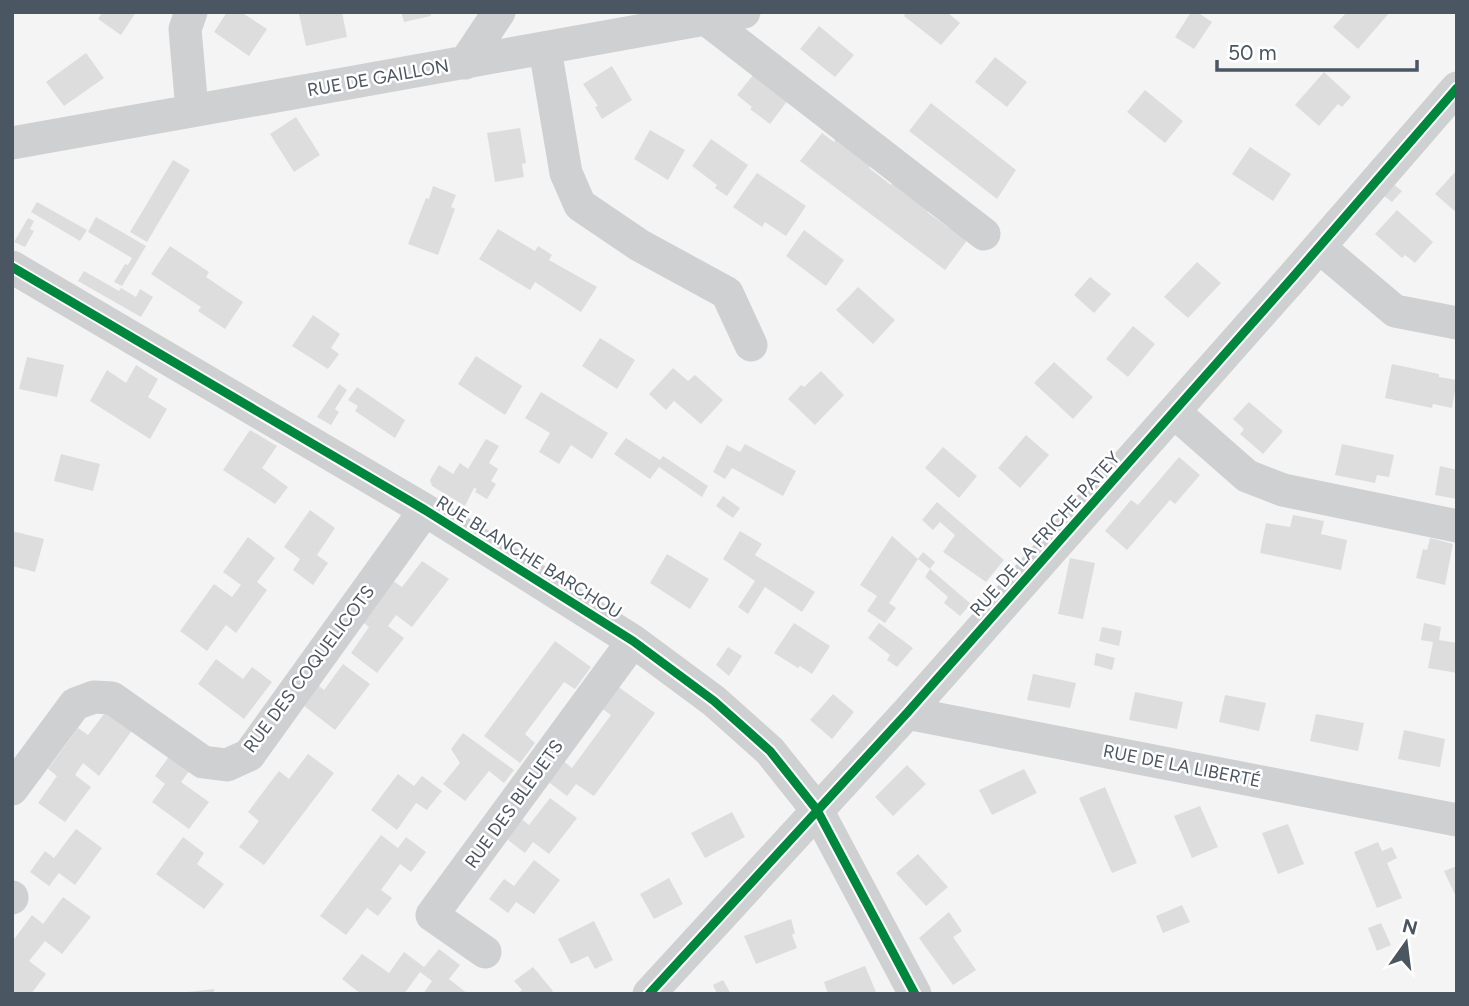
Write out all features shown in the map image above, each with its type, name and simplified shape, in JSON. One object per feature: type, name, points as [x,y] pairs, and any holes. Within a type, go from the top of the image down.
[{"type":"street","points":[[191,12],[185,29],[192,110]]},
{"type":"street","points":[[465,63],[499,12]]},
{"type":"street","name":"RUE DE GAILLON","points":[[12,144],[744,12]]},
{"type":"street","points":[[706,19],[984,234]]},
{"type":"street","points":[[545,49],[566,173],[580,205],[639,245],[727,293],[751,345]]},
{"type":"street","name":"RUE DE LA FRICHE PATEY","points":[[649,994],[906,713],[1457,88]]},
{"type":"street","points":[[1319,247],[1395,311],[1457,323]]},
{"type":"street","name":"RUE BLANCHE BARCHOU","points":[[12,267],[425,510],[633,641],[714,701],[770,751],[817,810],[915,994]]},
{"type":"street","points":[[1174,412],[1247,476],[1283,490],[1457,526]]},
{"type":"street","name":"RUE DES COQUELICOTS","points":[[12,789],[75,705],[94,697],[112,698],[203,762],[227,765],[249,755],[425,510]]},
{"type":"street","name":"RUE DES BLEUETS","points":[[485,952],[432,915],[633,641]]},
{"type":"street","name":"RUE DE LA LIBERTÉ","points":[[906,713],[1457,820]]},
{"type":"building","points":[[103,12],[136,12],[121,35],[98,19]]},
{"type":"building","points":[[227,12],[241,12],[267,29],[249,56],[214,32]]},
{"type":"building","points":[[342,12],[347,37],[306,46],[299,14]]},
{"type":"building","points":[[401,12],[430,12],[431,16],[404,22]]},
{"type":"building","points":[[906,12],[947,12],[960,23],[941,45],[904,16]]},
{"type":"building","points":[[1191,12],[1197,12],[1212,22],[1194,49],[1175,37]]},
{"type":"building","points":[[1347,12],[1390,12],[1358,49],[1333,27]]},
{"type":"building","points":[[819,26],[854,55],[835,77],[800,49]]},
{"type":"building","points":[[86,53],[104,78],[64,106],[46,82]]},
{"type":"building","points":[[995,57],[1027,82],[1007,107],[975,82]]},
{"type":"building","points":[[612,66],[632,100],[602,119],[595,107],[598,106],[583,84]]},
{"type":"building","points":[[758,69],[791,96],[770,124],[737,95]]},
{"type":"building","points":[[1324,72],[1351,97],[1342,107],[1338,104],[1319,126],[1295,105]]},
{"type":"building","points":[[1145,90],[1183,121],[1165,143],[1127,112]]},
{"type":"building","points":[[931,103],[1016,170],[997,199],[909,131]]},
{"type":"building","points":[[296,117],[320,155],[294,172],[270,134]]},
{"type":"building","points":[[520,128],[526,163],[522,164],[524,177],[495,182],[487,133]]},
{"type":"building","points":[[650,130],[685,150],[668,180],[634,159]]},
{"type":"building","points":[[822,133],[834,142],[838,135],[874,162],[869,168],[891,185],[896,179],[932,206],[927,212],[949,228],[953,222],[971,235],[945,270],[800,161]]},
{"type":"building","points":[[711,139],[748,165],[727,196],[692,166]]},
{"type":"building","points":[[1250,147],[1291,174],[1273,201],[1232,174]]},
{"type":"building","points":[[173,160],[190,170],[147,242],[130,232]]},
{"type":"building","points":[[1457,170],[1457,213],[1435,194]]},
{"type":"building","points":[[757,173],[806,206],[786,236],[765,222],[762,227],[733,207]]},
{"type":"building","points":[[1393,184],[1402,191],[1392,202],[1383,195]]},
{"type":"building","points":[[433,186],[456,195],[451,207],[455,209],[438,255],[408,244]]},
{"type":"building","points":[[37,202],[87,230],[80,241],[31,212]]},
{"type":"building","points":[[1397,210],[1433,242],[1415,263],[1405,255],[1402,258],[1375,234]]},
{"type":"building","points":[[96,217],[146,246],[122,286],[114,282],[132,258],[88,232]]},
{"type":"building","points":[[28,218],[34,221],[30,229],[34,231],[25,247],[14,242]]},
{"type":"building","points":[[498,229],[535,251],[538,246],[552,255],[549,260],[597,287],[581,312],[535,282],[530,290],[479,259]]},
{"type":"building","points":[[804,230],[844,260],[826,286],[786,256]]},
{"type":"building","points":[[170,246],[209,272],[206,277],[243,302],[225,329],[198,311],[201,307],[151,274]]},
{"type":"building","points":[[1197,262],[1221,283],[1188,318],[1164,297]]},
{"type":"building","points":[[84,271],[119,291],[121,288],[136,297],[140,289],[153,297],[141,317],[78,281]]},
{"type":"building","points":[[1090,277],[1111,294],[1094,313],[1074,295]]},
{"type":"building","points":[[858,287],[895,320],[873,344],[836,310]]},
{"type":"building","points":[[313,315],[340,334],[331,348],[339,354],[328,369],[292,346]]},
{"type":"building","points":[[1133,326],[1155,344],[1128,377],[1106,359]]},
{"type":"building","points":[[600,338],[635,360],[617,389],[582,366]]},
{"type":"building","points":[[476,356],[522,386],[505,415],[458,384]]},
{"type":"building","points":[[27,357],[64,365],[57,397],[19,389]]},
{"type":"building","points":[[1054,362],[1093,397],[1073,419],[1034,383]]},
{"type":"building","points":[[1392,364],[1457,380],[1452,408],[1433,404],[1432,408],[1385,398]]},
{"type":"building","points":[[136,365],[158,379],[148,397],[167,409],[150,439],[90,401],[107,370],[126,383]]},
{"type":"building","points":[[673,368],[688,381],[695,375],[723,400],[701,424],[674,401],[666,410],[649,394]]},
{"type":"building","points":[[821,371],[844,395],[815,425],[788,399],[801,385],[804,387]]},
{"type":"building","points":[[339,384],[347,390],[335,409],[339,412],[331,425],[317,417]]},
{"type":"building","points":[[357,387],[405,420],[395,438],[355,411],[358,406],[348,400]]},
{"type":"building","points":[[541,392],[608,433],[592,459],[571,445],[559,464],[539,452],[550,433],[525,418]]},
{"type":"building","points":[[1249,402],[1283,431],[1263,454],[1240,434],[1244,429],[1233,419]]},
{"type":"building","points":[[250,430],[277,446],[262,468],[288,487],[275,504],[223,470]]},
{"type":"building","points":[[1026,435],[1049,455],[1020,488],[998,468]]},
{"type":"building","points":[[626,438],[660,460],[663,456],[708,486],[702,497],[659,467],[650,479],[614,454]]},
{"type":"building","points":[[486,439],[499,446],[489,463],[498,469],[491,481],[496,484],[487,499],[475,492],[477,489],[474,488],[465,506],[432,486],[430,480],[439,465],[453,474],[460,463],[468,469]]},
{"type":"building","points":[[745,444],[796,471],[783,496],[732,468],[725,479],[713,472],[727,445],[740,452]]},
{"type":"building","points":[[1342,444],[1394,455],[1389,477],[1377,475],[1375,483],[1335,475]]},
{"type":"building","points":[[943,447],[977,476],[959,498],[925,468]]},
{"type":"building","points":[[61,454],[100,464],[93,491],[54,481]]},
{"type":"building","points":[[1179,457],[1200,475],[1175,504],[1170,500],[1127,550],[1105,531],[1131,500],[1138,505]]},
{"type":"building","points":[[1440,466],[1457,470],[1457,499],[1435,495]]},
{"type":"building","points":[[723,496],[740,508],[733,518],[716,506]]},
{"type":"building","points":[[937,502],[1004,560],[986,582],[943,552],[955,535],[940,522],[933,530],[922,520]]},
{"type":"building","points":[[310,510],[335,528],[317,555],[328,563],[313,585],[293,570],[300,559],[284,547]]},
{"type":"building","points":[[1293,515],[1324,521],[1321,534],[1347,540],[1341,570],[1260,553],[1266,523],[1290,527]]},
{"type":"building","points":[[12,531],[44,539],[35,572],[12,566]]},
{"type":"building","points":[[740,531],[762,544],[755,555],[815,592],[802,612],[765,587],[748,614],[738,607],[755,581],[723,559]]},
{"type":"building","points":[[892,536],[918,559],[889,603],[896,608],[885,623],[867,611],[877,596],[860,585]]},
{"type":"building","points":[[248,537],[275,558],[257,582],[267,590],[236,633],[226,625],[207,651],[180,631],[214,584],[232,597],[241,585],[223,572]]},
{"type":"building","points":[[1430,538],[1453,544],[1445,585],[1416,578],[1423,549],[1427,550]]},
{"type":"building","points":[[923,552],[935,562],[930,569],[918,559]]},
{"type":"building","points":[[667,554],[709,579],[690,609],[650,583]]},
{"type":"building","points":[[1070,558],[1095,563],[1083,619],[1058,614]]},
{"type":"building","points":[[422,561],[449,579],[412,627],[396,615],[388,626],[404,638],[377,673],[351,653],[369,627],[360,620],[390,579],[402,587]]},
{"type":"building","points":[[930,569],[971,604],[960,616],[944,603],[948,597],[925,577]]},
{"type":"building","points":[[794,623],[830,646],[812,674],[774,653]]},
{"type":"building","points":[[879,623],[913,648],[897,667],[887,660],[890,655],[868,638]]},
{"type":"building","points":[[1424,623],[1441,627],[1439,640],[1457,643],[1457,673],[1428,668],[1433,642],[1421,640]]},
{"type":"building","points":[[1102,627],[1122,631],[1119,646],[1099,641]]},
{"type":"building","points":[[555,641],[591,667],[575,689],[564,682],[525,734],[535,743],[520,763],[484,736]]},
{"type":"building","points":[[728,647],[742,656],[729,676],[716,665]]},
{"type":"building","points":[[1096,653],[1115,658],[1112,670],[1094,665]]},
{"type":"building","points":[[216,659],[243,679],[252,667],[272,682],[244,719],[198,684]]},
{"type":"building","points":[[343,664],[370,684],[335,730],[299,702],[314,682],[324,690]]},
{"type":"building","points":[[1033,674],[1076,683],[1070,708],[1027,700]]},
{"type":"building","points":[[617,686],[655,713],[594,796],[576,784],[567,796],[546,780],[562,760],[572,768],[611,715],[601,708]]},
{"type":"building","points":[[1135,692],[1183,702],[1177,729],[1129,720]]},
{"type":"building","points":[[833,694],[854,712],[832,739],[810,720]]},
{"type":"building","points":[[1225,695],[1266,703],[1259,731],[1219,722]]},
{"type":"building","points":[[107,710],[133,729],[99,776],[83,763],[75,775],[91,787],[65,822],[38,803],[57,776],[48,769],[78,728],[88,735]]},
{"type":"building","points":[[1316,714],[1364,723],[1358,751],[1310,741]]},
{"type":"building","points":[[1404,730],[1445,739],[1440,767],[1398,759]]},
{"type":"building","points":[[463,733],[514,770],[504,783],[489,771],[465,801],[443,784],[460,763],[451,749]]},
{"type":"building","points":[[308,754],[334,773],[264,865],[239,847],[259,821],[248,812],[279,771],[289,779]]},
{"type":"building","points":[[170,755],[190,770],[181,782],[209,802],[189,829],[152,802],[165,784],[155,776]]},
{"type":"building","points":[[907,765],[926,784],[893,816],[875,797]]},
{"type":"building","points":[[1024,769],[1037,793],[992,815],[979,790]]},
{"type":"building","points":[[398,774],[414,786],[422,776],[442,791],[427,810],[416,803],[397,830],[371,810]]},
{"type":"building","points":[[1105,787],[1137,863],[1112,873],[1079,798]]},
{"type":"building","points":[[550,798],[577,818],[549,854],[533,842],[525,853],[504,837],[519,817],[529,825]]},
{"type":"building","points":[[1200,806],[1218,847],[1192,858],[1174,816]]},
{"type":"building","points":[[732,812],[745,837],[705,858],[691,833]]},
{"type":"building","points":[[1288,824],[1304,864],[1278,874],[1262,833]]},
{"type":"building","points":[[76,829],[102,848],[75,885],[59,873],[49,886],[30,872],[45,851],[54,858]]},
{"type":"building","points":[[381,835],[398,848],[406,837],[426,852],[411,872],[400,864],[381,890],[392,898],[378,916],[367,908],[346,935],[320,916]]},
{"type":"building","points":[[183,837],[204,853],[197,864],[224,884],[204,909],[156,874]]},
{"type":"building","points":[[1378,842],[1382,851],[1392,847],[1397,858],[1387,863],[1402,898],[1377,908],[1354,852]]},
{"type":"building","points":[[918,854],[948,887],[926,906],[896,873]]},
{"type":"building","points":[[534,860],[560,880],[534,914],[516,902],[508,913],[489,899],[504,879],[514,886]]},
{"type":"building","points":[[1457,866],[1457,899],[1444,871]]},
{"type":"building","points":[[669,878],[683,904],[654,919],[640,894]]},
{"type":"building","points":[[63,897],[91,917],[62,954],[45,941],[29,961],[46,974],[31,994],[12,994],[12,942],[32,915],[43,924]]},
{"type":"building","points":[[1182,905],[1190,922],[1163,933],[1156,916]]},
{"type":"building","points":[[949,912],[962,931],[953,937],[976,970],[953,985],[919,938]]},
{"type":"building","points":[[791,919],[795,933],[792,935],[797,948],[756,964],[744,936]]},
{"type":"building","points":[[594,921],[613,960],[595,969],[588,956],[571,964],[558,939]]},
{"type":"building","points":[[1381,923],[1391,945],[1377,951],[1368,928]]},
{"type":"building","points":[[439,949],[460,965],[449,979],[468,994],[423,994],[432,981],[420,972],[404,994],[361,994],[342,979],[362,954],[389,973],[404,952],[424,967]]},
{"type":"building","points":[[865,966],[876,992],[828,994],[824,982]]},
{"type":"building","points":[[533,967],[553,991],[549,994],[517,994],[522,990],[514,981]]},
{"type":"building","points":[[723,980],[731,994],[717,994],[713,985]]},
{"type":"building","points":[[214,989],[214,994],[188,992]]},
{"type":"cycle path","points":[[649,994],[907,713],[1457,88]]},
{"type":"cycle path","points":[[12,267],[425,510],[633,641],[714,701],[770,751],[817,810],[915,994]]}]
